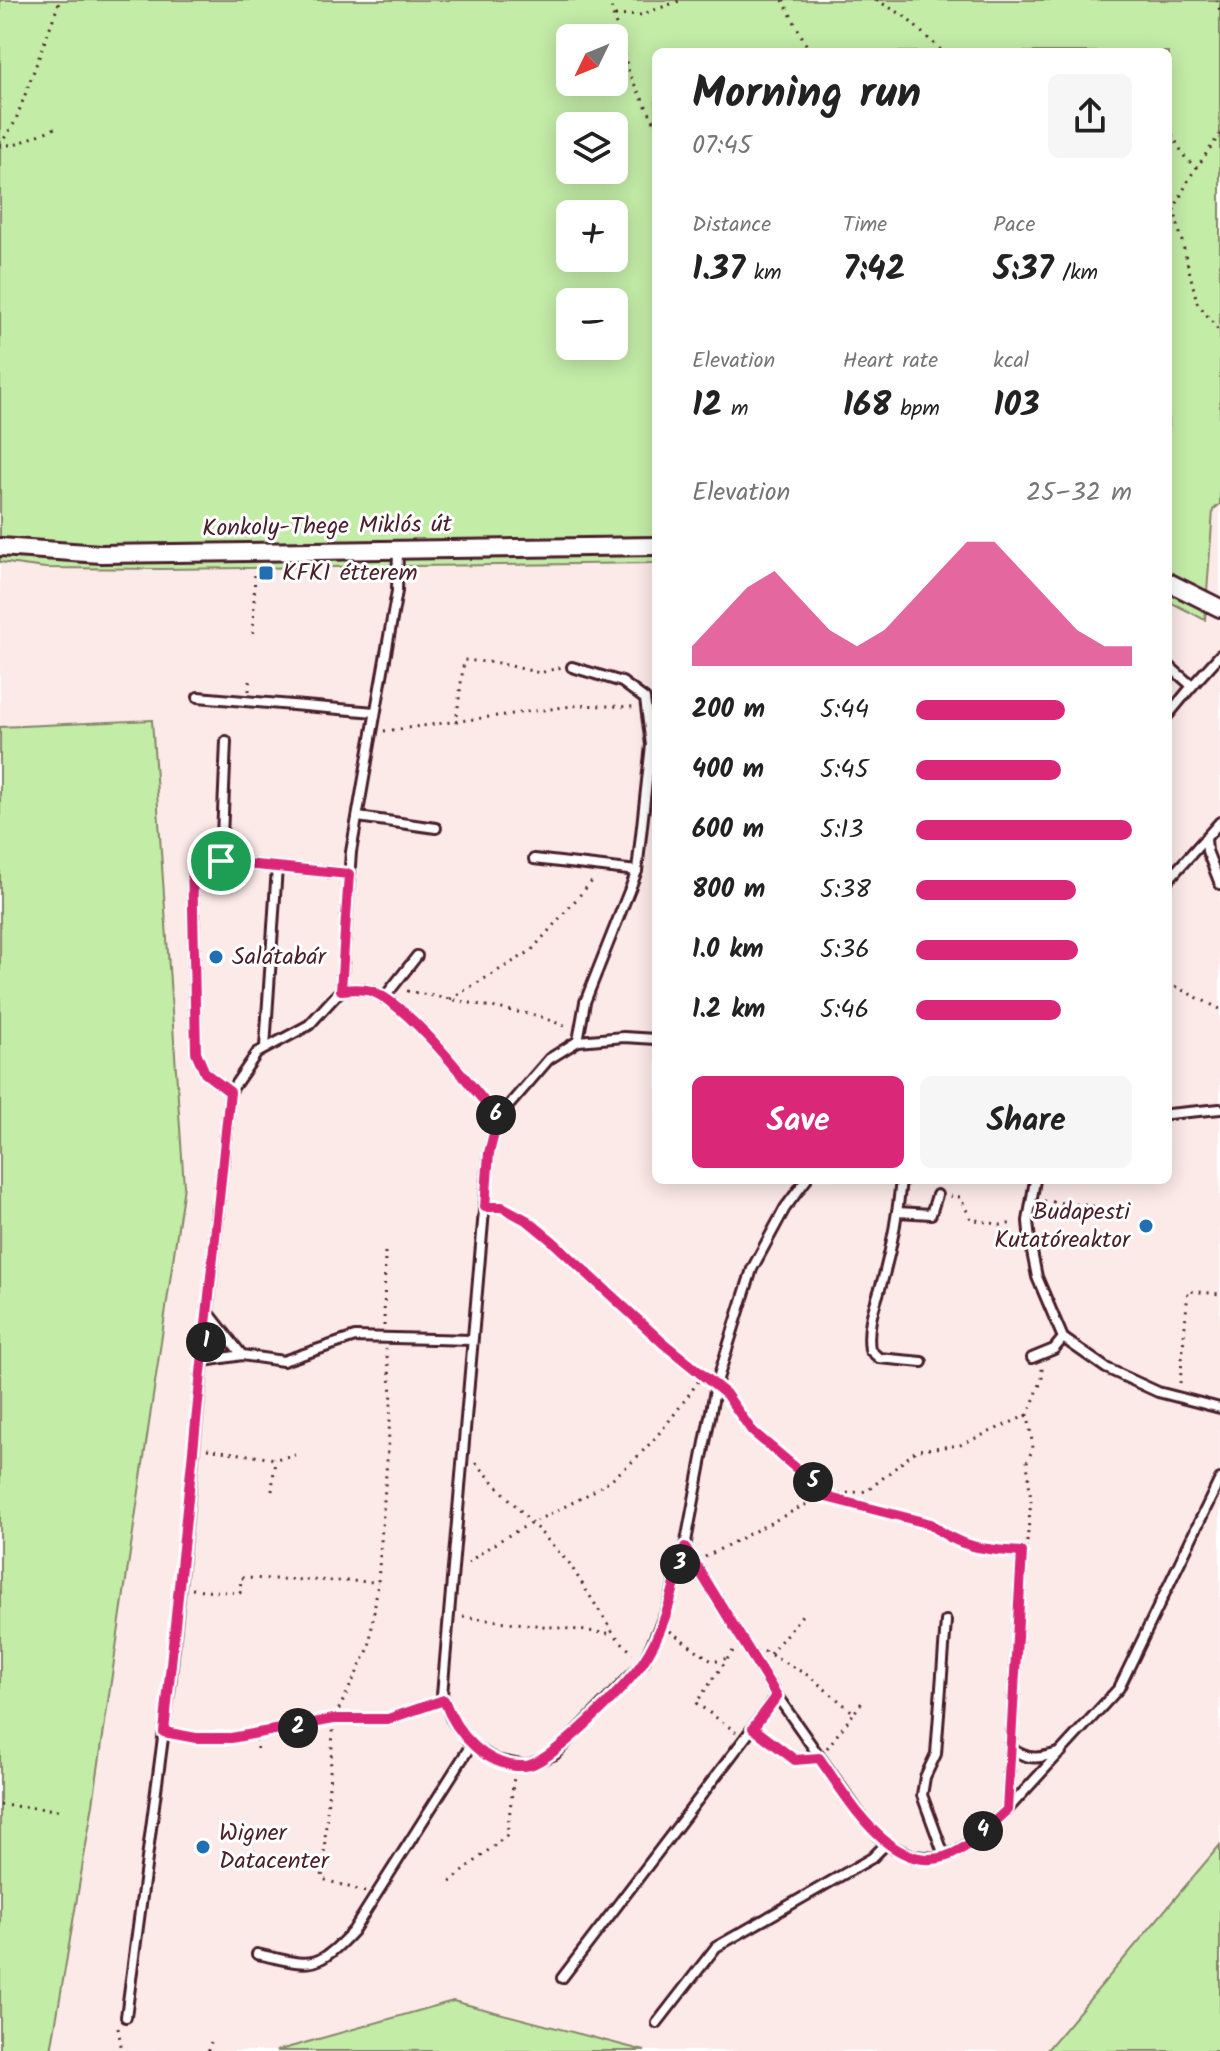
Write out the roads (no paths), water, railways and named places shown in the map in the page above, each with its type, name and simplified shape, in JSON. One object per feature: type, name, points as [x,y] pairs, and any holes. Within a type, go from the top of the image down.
[{"type":"street","name":"Konkoly-Thege Miklós út","points":[[0,547],[46,553],[101,554],[652,546]]},
{"type":"street","points":[[1172,584],[1220,608]]},
{"type":"lane","points":[[122,2017],[164,1732],[230,1092],[249,1062],[265,1047],[309,1025],[341,990],[349,874],[397,591],[398,550]]},
{"type":"lane","points":[[1172,710],[1220,655]]},
{"type":"lane","points":[[572,667],[622,682],[645,699],[652,736]]},
{"type":"lane","points":[[1172,668],[1192,686]]},
{"type":"lane","points":[[198,697],[375,712]]},
{"type":"lane","points":[[221,861],[226,741]]},
{"type":"lane","points":[[578,1041],[585,1002],[637,871],[652,760]]},
{"type":"lane","points":[[358,817],[436,828]]},
{"type":"lane","points":[[1172,876],[1220,822]]},
{"type":"lane","points":[[1206,839],[1207,851],[1220,884]]},
{"type":"lane","points":[[230,1092],[205,1073],[196,1052],[192,859],[349,874]]},
{"type":"lane","points":[[534,859],[637,871]]},
{"type":"lane","points":[[265,1047],[277,867]]},
{"type":"lane","points":[[384,998],[417,956]]},
{"type":"lane","points":[[341,990],[370,990],[384,998],[417,1027],[498,1118]]},
{"type":"lane","points":[[652,1039],[624,1037],[578,1041],[549,1059],[498,1118],[489,1153],[444,1700],[451,1718],[471,1745],[496,1760],[526,1766],[555,1754],[644,1662],[661,1625],[685,1547],[716,1385],[752,1269],[785,1208],[803,1184]]},
{"type":"lane","points":[[1172,1114],[1220,1109]]},
{"type":"lane","points":[[900,1184],[884,1275],[870,1317],[870,1350],[879,1358],[922,1362]]},
{"type":"lane","points":[[1034,1184],[1028,1221],[1037,1277],[1063,1338],[1106,1368],[1179,1398],[1220,1408]]},
{"type":"lane","points":[[897,1212],[931,1214],[937,1195]]},
{"type":"lane","points":[[209,1313],[242,1355]]},
{"type":"lane","points":[[204,1361],[242,1355],[283,1361],[355,1337],[472,1340]]},
{"type":"lane","points":[[1037,1356],[1054,1349],[1063,1338]]},
{"type":"lane","points":[[685,1547],[777,1696],[819,1758],[886,1844],[913,1856],[944,1855],[959,1851],[1007,1810],[1119,1688],[1220,1479]]},
{"type":"lane","points":[[1007,1810],[1022,1552]]},
{"type":"lane","points":[[944,1855],[922,1795],[925,1777],[936,1754],[946,1621]]},
{"type":"lane","points":[[562,1978],[777,1696]]},
{"type":"lane","points":[[257,1954],[307,1965],[328,1958],[353,1931],[471,1745]]},
{"type":"lane","points":[[1011,1748],[1023,1757],[1040,1759],[1062,1752]]},
{"type":"lane","points":[[657,2023],[716,1947],[872,1858],[886,1844]]},
{"type":"place","name":"KFKI étterem","points":[[266,573]]},
{"type":"place","name":"Salátabár","points":[[216,957]]},
{"type":"place","name":"Budapesti Kutatóreaktor","points":[[1146,1226]]},
{"type":"place","name":"Wigner Datacenter","points":[[203,1847]]}]
